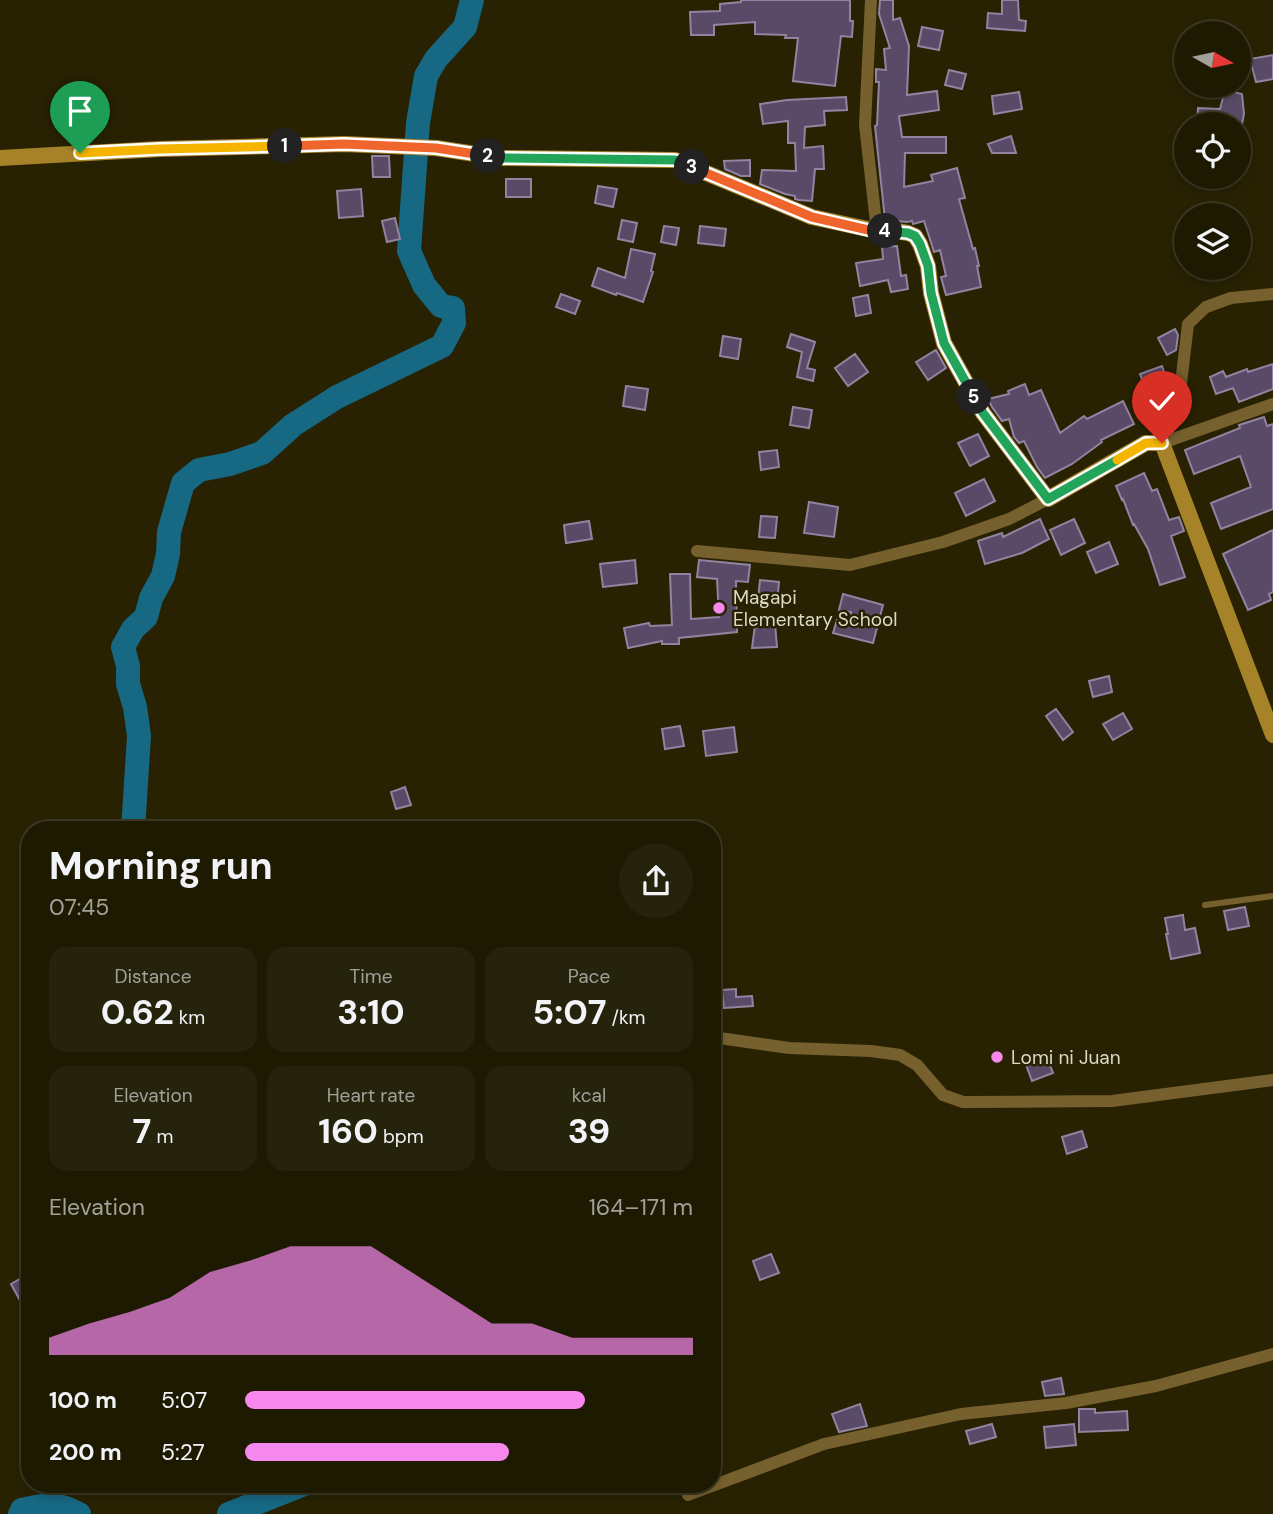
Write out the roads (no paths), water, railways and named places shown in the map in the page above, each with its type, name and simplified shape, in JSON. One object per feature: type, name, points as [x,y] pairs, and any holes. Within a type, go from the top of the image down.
[{"type":"main road","points":[[0,158],[160,149],[344,144],[436,148],[501,158],[675,160],[812,217],[877,232],[890,230],[915,236],[928,266],[931,293],[944,343],[983,413],[1048,499],[1146,443],[1162,443],[1273,735]]},
{"type":"street","points":[[871,0],[865,125],[877,232]]},
{"type":"street","points":[[1162,443],[1180,392],[1188,324],[1206,307],[1231,298],[1273,294]]},
{"type":"street","points":[[1162,443],[1273,404]]},
{"type":"street","points":[[697,551],[850,565],[943,542],[1009,519],[1048,499]]},
{"type":"street","points":[[721,1038],[789,1048],[871,1051],[900,1055],[916,1065],[943,1096],[963,1102],[1112,1101],[1273,1080]]},
{"type":"street","points":[[721,1483],[824,1444],[961,1414],[1066,1403],[1156,1386],[1273,1354]]},
{"type":"street","points":[[688,1495],[693,1493]]},
{"type":"lane","points":[[1205,905],[1273,896]]},
{"type":"waterway","points":[[134,821],[139,736],[123,647],[133,629],[146,617],[151,598],[163,576],[169,532],[183,483],[199,470],[230,464],[262,453],[293,425],[337,397],[442,346],[454,323],[453,308],[441,306],[424,285],[409,251],[418,123],[426,76],[436,59],[465,27],[472,0]]},
{"type":"waterway","points":[[229,1514],[282,1493]]},
{"type":"waterway","points":[[20,1514],[22,1510],[51,1505],[79,1514]]},
{"type":"place","name":"Magapi Elementary School","points":[[719,608]]},
{"type":"place","name":"Lomi ni Juan","points":[[997,1057]]}]
